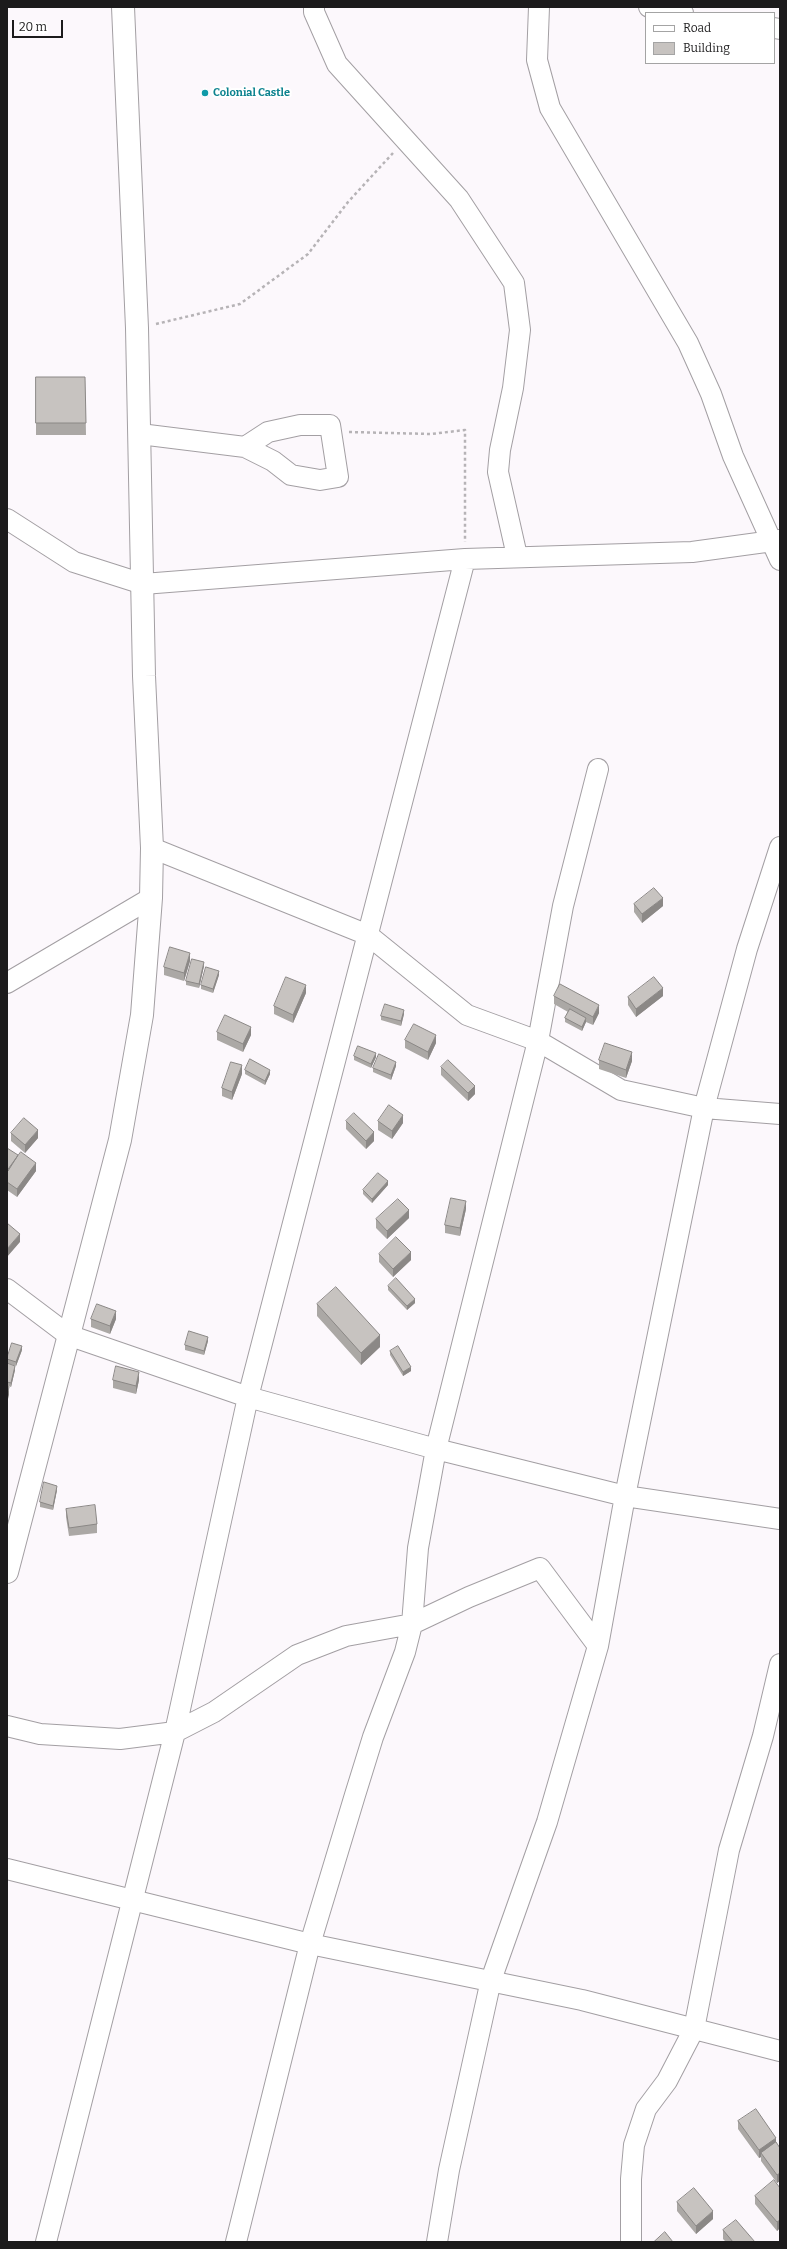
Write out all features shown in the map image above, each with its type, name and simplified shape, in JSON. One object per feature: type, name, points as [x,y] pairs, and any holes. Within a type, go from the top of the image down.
[{"type":"highway","points":[[7,1572],[120,1140],[142,1015],[151,898],[152,848],[144,676],[137,328],[123,7]]},
{"type":"street","points":[[314,7],[314,12],[337,64],[459,199],[514,283],[520,330],[513,388],[500,450],[498,472],[517,556]]},
{"type":"street","points":[[539,7],[537,60],[550,108],[688,343],[710,394],[733,456],[776,540],[780,560]]},
{"type":"street","points":[[650,7],[678,12]]},
{"type":"street","points":[[140,434],[245,447],[273,461],[291,475],[320,480],[338,477],[330,425],[300,425],[268,432],[245,447]]},
{"type":"street","points":[[7,519],[74,562],[143,584],[465,558],[692,552],[776,540]]},
{"type":"street","points":[[46,2242],[175,1732],[248,1397],[465,558]]},
{"type":"street","points":[[236,2242],[310,1944],[354,1795],[373,1737],[405,1652],[412,1624],[418,1548],[436,1449],[538,1041],[563,906],[598,769]]},
{"type":"street","points":[[437,2242],[449,2170],[492,1980],[547,1822],[598,1646],[625,1496],[704,1108],[747,949],[780,847]]},
{"type":"street","points":[[152,848],[368,935],[467,1015],[538,1041],[621,1090],[704,1108],[780,1114]]},
{"type":"street","points":[[7,983],[151,898]]},
{"type":"street","points":[[7,1289],[68,1335],[248,1397],[436,1449],[625,1496],[780,1518]]},
{"type":"street","points":[[7,1726],[40,1734],[120,1739],[175,1732],[214,1712],[297,1655],[346,1636],[412,1624],[469,1597],[540,1568],[598,1646]]},
{"type":"street","points":[[631,2242],[631,2179],[634,2145],[646,2109],[667,2081],[694,2029],[729,1850],[763,1736],[780,1664]]},
{"type":"street","points":[[7,1869],[310,1944],[492,1980],[582,2000],[780,2051]]},
{"type":"path","points":[[137,328],[240,304],[308,254],[348,202],[405,139]]},
{"type":"path","points":[[330,425],[349,432],[432,434],[464,430],[465,558]]},
{"type":"building","points":[[36,377],[85,377],[86,423],[36,423]]},
{"type":"building","points":[[654,888],[663,898],[642,914],[634,904]]},
{"type":"building","points":[[170,947],[190,953],[184,973],[164,967]]},
{"type":"building","points":[[192,959],[204,962],[199,984],[186,981]]},
{"type":"building","points":[[206,967],[219,971],[213,989],[201,985]]},
{"type":"building","points":[[286,977],[306,985],[293,1015],[274,1006]]},
{"type":"building","points":[[654,977],[663,988],[636,1009],[628,997]]},
{"type":"building","points":[[560,984],[599,1005],[593,1017],[554,996]]},
{"type":"building","points":[[385,1004],[404,1010],[401,1021],[381,1016]]},
{"type":"building","points":[[570,1009],[586,1018],[582,1027],[565,1018]]},
{"type":"building","points":[[225,1015],[251,1027],[243,1044],[217,1032]]},
{"type":"building","points":[[414,1024],[436,1035],[428,1052],[405,1040]]},
{"type":"building","points":[[605,1043],[632,1052],[626,1070],[599,1060]]},
{"type":"building","points":[[358,1046],[376,1053],[371,1064],[354,1056]]},
{"type":"building","points":[[379,1054],[396,1062],[391,1075],[373,1068]]},
{"type":"building","points":[[250,1059],[270,1070],[265,1081],[245,1070]]},
{"type":"building","points":[[448,1060],[475,1086],[468,1093],[441,1067]]},
{"type":"building","points":[[231,1062],[242,1065],[232,1092],[222,1088]]},
{"type":"building","points":[[389,1105],[403,1115],[392,1131],[378,1121]]},
{"type":"building","points":[[354,1113],[374,1132],[366,1141],[346,1121]]},
{"type":"building","points":[[24,1118],[38,1130],[25,1145],[11,1133]]},
{"type":"building","points":[[7,1148],[18,1155],[8,1171],[7,1170]]},
{"type":"building","points":[[21,1152],[36,1163],[17,1189],[7,1182],[7,1171]]},
{"type":"building","points":[[378,1173],[388,1181],[372,1199],[363,1190]]},
{"type":"building","points":[[451,1198],[466,1201],[460,1228],[445,1225]]},
{"type":"building","points":[[398,1199],[409,1210],[387,1231],[376,1219]]},
{"type":"building","points":[[7,1223],[20,1234],[7,1249]]},
{"type":"building","points":[[396,1237],[411,1252],[393,1269],[379,1254]]},
{"type":"building","points":[[396,1278],[415,1299],[407,1306],[388,1286]]},
{"type":"building","points":[[336,1287],[380,1335],[361,1353],[317,1304]]},
{"type":"building","points":[[97,1304],[116,1311],[110,1326],[91,1319]]},
{"type":"building","points":[[189,1331],[208,1337],[204,1351],[185,1345]]},
{"type":"building","points":[[12,1343],[22,1346],[16,1362],[7,1359]]},
{"type":"building","points":[[398,1346],[411,1367],[403,1372],[390,1351]]},
{"type":"building","points":[[7,1363],[15,1366],[11,1383],[7,1382]]},
{"type":"building","points":[[116,1366],[139,1372],[136,1386],[113,1380]]},
{"type":"building","points":[[44,1482],[57,1486],[53,1506],[40,1502]]},
{"type":"building","points":[[95,1505],[97,1524],[69,1528],[66,1509]]},
{"type":"building","points":[[756,2109],[776,2138],[759,2150],[738,2121]]},
{"type":"building","points":[[776,2142],[780,2148],[780,2173],[777,2175],[761,2153]]},
{"type":"building","points":[[774,2180],[780,2188],[780,2220],[777,2222],[755,2196]]},
{"type":"building","points":[[694,2188],[713,2211],[696,2226],[677,2202]]},
{"type":"building","points":[[736,2220],[755,2242],[733,2242],[723,2230]]},
{"type":"building","points":[[665,2232],[673,2242],[654,2242]]},
{"type":"place","name":"Colonial Castle","points":[[205,93]]}]
